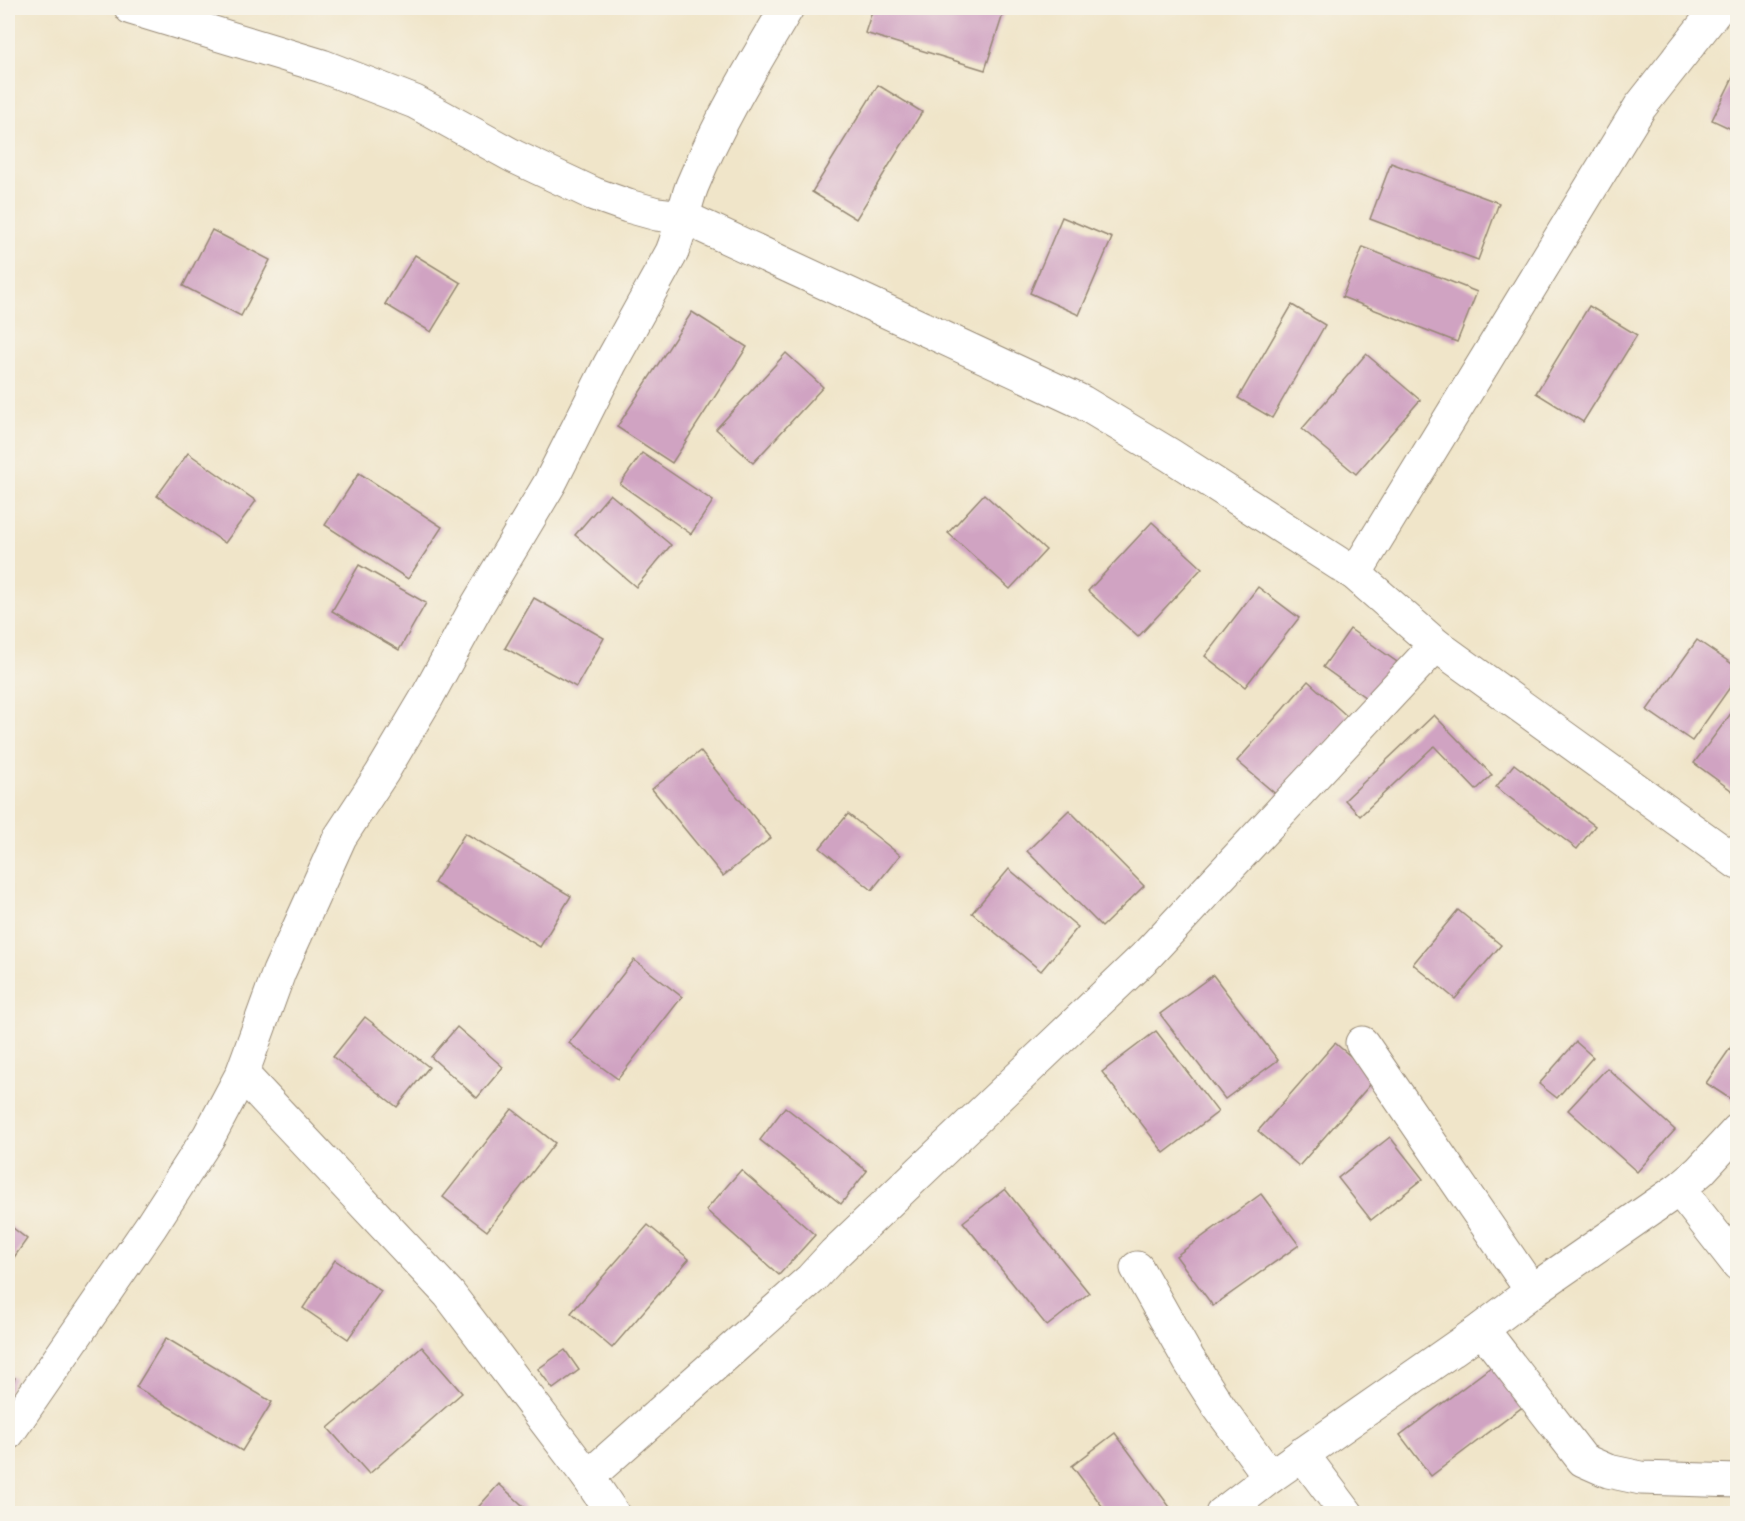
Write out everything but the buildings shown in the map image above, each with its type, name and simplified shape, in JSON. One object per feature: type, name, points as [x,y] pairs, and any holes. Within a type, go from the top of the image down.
[{"type":"street","points":[[8,1433],[158,1216],[209,1136],[242,1074],[279,972],[340,837],[426,699],[478,604],[550,483],[610,364],[672,252],[692,187],[714,137],[747,74],[787,8]]},
{"type":"street","points":[[1354,574],[1640,107],[1718,8]]},
{"type":"street","points":[[138,9],[322,66],[415,102],[514,157],[594,194],[628,207],[683,217],[1082,402],[1170,455],[1354,574],[1436,645],[1734,854]]},
{"type":"street","points":[[588,1477],[812,1279],[834,1254],[1144,957],[1436,645]]},
{"type":"street","points":[[1362,1042],[1532,1291]]},
{"type":"street","points":[[242,1074],[449,1294],[588,1477],[613,1514]]},
{"type":"street","points":[[1222,1514],[1302,1454],[1679,1189],[1700,1171],[1737,1130]]},
{"type":"street","points":[[1679,1189],[1737,1264]]},
{"type":"street","points":[[1137,1268],[1189,1360],[1219,1407],[1270,1477]]},
{"type":"street","points":[[1482,1329],[1583,1460],[1608,1471],[1641,1478],[1737,1481]]},
{"type":"street","points":[[1302,1454],[1347,1514]]}]
